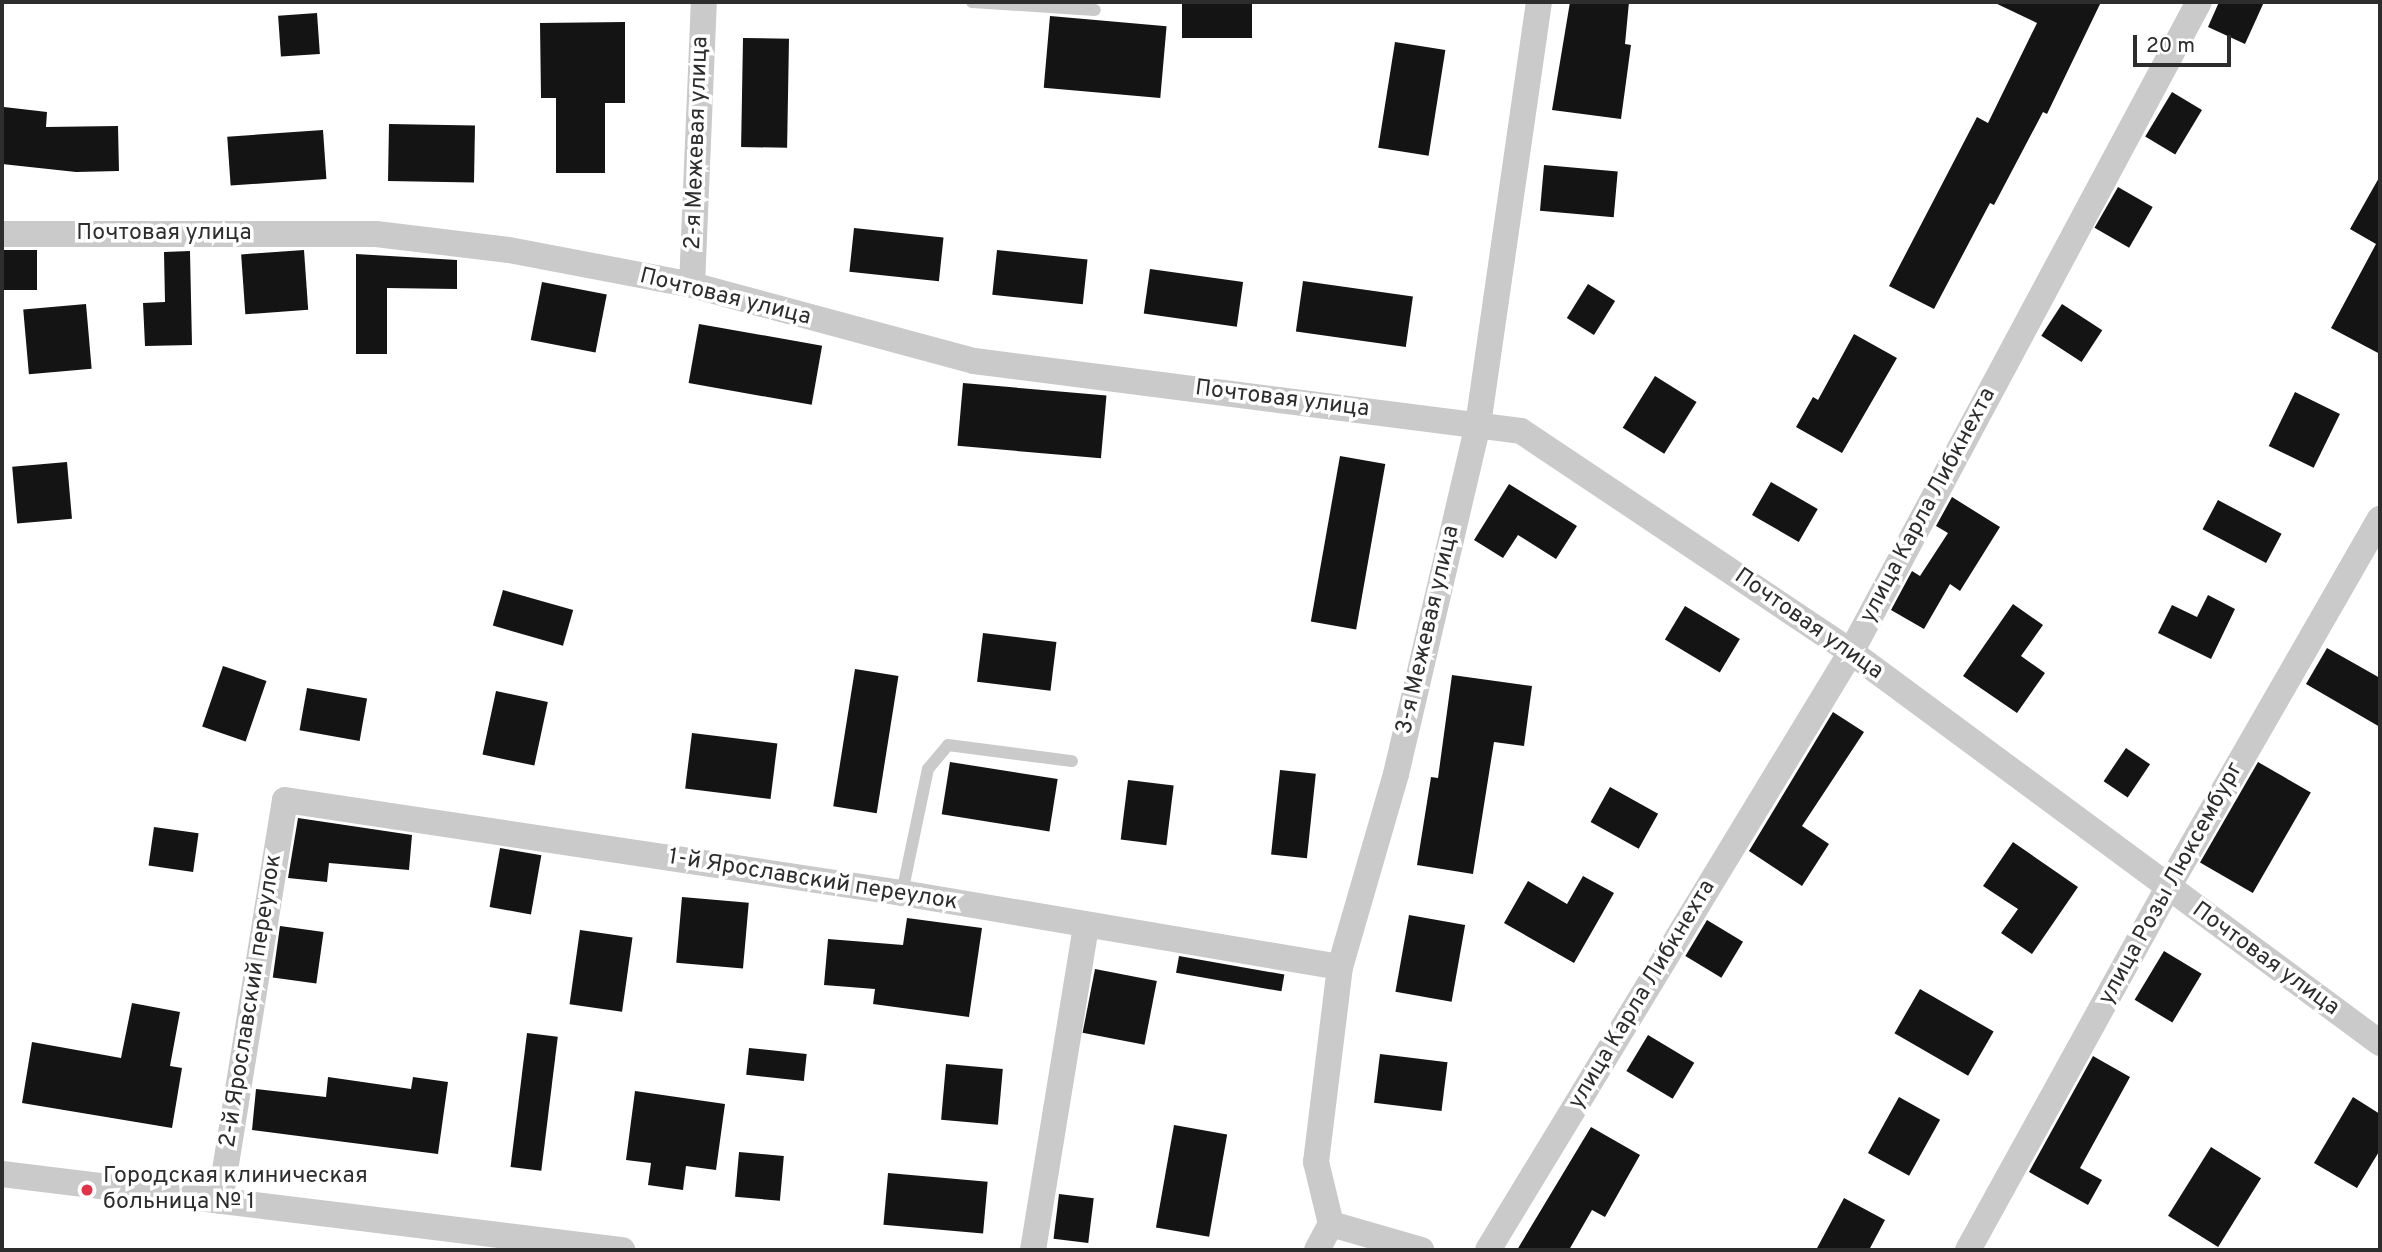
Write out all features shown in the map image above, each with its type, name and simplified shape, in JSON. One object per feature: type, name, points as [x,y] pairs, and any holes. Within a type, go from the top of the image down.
[{"type":"street","name":"2-я Межевая улица","points":[[692,285],[704,2]]},
{"type":"street","name":"3-я Межевая улица","points":[[1331,1224],[1315,1161],[1340,967],[1395,774],[1478,425],[1539,2]]},
{"type":"street","name":"улица Карла Либкнехта","points":[[1488,1250],[1851,652],[2199,2]]},
{"type":"street","name":"Почтовая улица","points":[[2,234],[376,234],[509,250],[692,285],[974,361],[1521,431],[1851,652],[2167,889],[2380,1043]]},
{"type":"street","name":"улица Розы Люксембург","points":[[1968,1250],[2167,889],[2380,519]]},
{"type":"street","name":"1-й Ярославский переулок","points":[[285,800],[902,893],[1340,967]]},
{"type":"street","name":"2-й Ярославский переулок","points":[[220,1201],[285,800]]},
{"type":"street","points":[[1033,1250],[1086,925]]},
{"type":"street","points":[[2,1174],[220,1201],[497,1242],[622,1250]]},
{"type":"street","points":[[1317,1250],[1331,1224],[1421,1250]]},
{"type":"lane","points":[[972,2],[1096,10]]},
{"type":"lane","points":[[902,893],[928,769],[948,745],[1072,761]]},
{"type":"building","points":[[1182,2],[1252,2],[1252,38],[1182,38]]},
{"type":"building","points":[[1570,2],[1629,2],[1625,44],[1631,45],[1621,119],[1552,110]]},
{"type":"building","points":[[1993,2],[2101,2],[2047,114],[2043,112],[1994,205],[1990,203],[1934,309],[1889,286],[1977,117],[1988,123],[2037,23]]},
{"type":"building","points":[[2219,2],[2264,2],[2245,44],[2208,27]]},
{"type":"building","points":[[317,13],[320,54],[281,57],[278,16]]},
{"type":"building","points":[[1050,16],[1167,26],[1160,98],[1044,88]]},
{"type":"building","points":[[625,22],[625,103],[605,103],[605,173],[556,173],[556,98],[541,98],[540,23]]},
{"type":"building","points":[[743,38],[789,39],[787,148],[741,147]]},
{"type":"building","points":[[1395,42],[1445,50],[1429,156],[1378,148]]},
{"type":"building","points":[[2172,92],[2202,110],[2175,155],[2145,137]]},
{"type":"building","points":[[4,107],[47,112],[46,127],[118,126],[119,171],[76,172],[2,164]]},
{"type":"building","points":[[389,124],[475,126],[474,182],[388,181]]},
{"type":"building","points":[[323,130],[326,179],[231,186],[227,137]]},
{"type":"building","points":[[1544,165],[1618,171],[1614,217],[1540,211]]},
{"type":"building","points":[[2380,176],[2380,354],[2331,328],[2376,244],[2350,229]]},
{"type":"building","points":[[2118,187],[2153,207],[2129,248],[2094,228]]},
{"type":"building","points":[[854,228],[944,237],[939,281],[849,272]]},
{"type":"building","points":[[2,250],[37,250],[37,290],[2,290]]},
{"type":"building","points":[[304,250],[308,310],[245,314],[241,254]]},
{"type":"building","points":[[997,250],[1088,260],[1083,304],[992,295]]},
{"type":"building","points":[[190,251],[192,345],[145,346],[143,303],[165,302],[164,252]]},
{"type":"building","points":[[356,254],[457,260],[457,289],[387,288],[387,354],[356,354]]},
{"type":"building","points":[[1150,269],[1243,282],[1237,327],[1144,314]]},
{"type":"building","points":[[1303,281],[1413,296],[1406,347],[1296,332]]},
{"type":"building","points":[[542,282],[607,295],[596,353],[531,340]]},
{"type":"building","points":[[1588,284],[1615,301],[1594,335],[1567,318]]},
{"type":"building","points":[[86,304],[92,369],[29,374],[23,309]]},
{"type":"building","points":[[2062,304],[2102,330],[2082,362],[2041,336]]},
{"type":"building","points":[[699,324],[822,346],[812,405],[689,383]]},
{"type":"building","points":[[1854,334],[1897,358],[1842,453],[1796,427],[1813,397],[1818,400]]},
{"type":"building","points":[[1655,376],[1697,402],[1664,454],[1623,428]]},
{"type":"building","points":[[963,383],[1106,396],[1101,458],[958,446]]},
{"type":"building","points":[[2295,392],[2340,414],[2314,468],[2269,446]]},
{"type":"building","points":[[1340,456],[1385,464],[1356,629],[1311,621]]},
{"type":"building","points":[[67,462],[72,519],[17,524],[12,467]]},
{"type":"building","points":[[1771,482],[1818,509],[1799,542],[1752,515]]},
{"type":"building","points":[[1509,484],[1577,526],[1556,559],[1518,535],[1503,558],[1474,540]]},
{"type":"building","points":[[1952,497],[2000,527],[1960,591],[1950,584],[1924,629],[1891,610],[1912,571],[1920,576],[1948,533],[1936,526]]},
{"type":"building","points":[[2218,500],[2282,534],[2266,563],[2203,529]]},
{"type":"building","points":[[503,590],[573,610],[563,646],[493,626]]},
{"type":"building","points":[[2208,595],[2235,609],[2211,659],[2158,633],[2172,605],[2197,617]]},
{"type":"building","points":[[2013,604],[2043,625],[2021,656],[2045,673],[2017,713],[1963,676]]},
{"type":"building","points":[[1685,606],[1740,639],[1720,672],[1665,639]]},
{"type":"building","points":[[983,633],[1056,642],[1050,691],[977,682]]},
{"type":"building","points":[[2327,648],[2380,678],[2380,727],[2306,684]]},
{"type":"building","points":[[223,666],[266,681],[246,741],[202,727]]},
{"type":"building","points":[[855,669],[898,676],[877,813],[833,806]]},
{"type":"building","points":[[1452,675],[1532,686],[1524,746],[1494,742],[1473,874],[1417,865],[1431,777],[1438,778]]},
{"type":"building","points":[[307,688],[367,699],[360,741],[300,730]]},
{"type":"building","points":[[496,691],[548,702],[534,766],[482,755]]},
{"type":"building","points":[[1833,712],[1864,732],[1802,826],[1829,844],[1802,886],[1749,851]]},
{"type":"building","points":[[692,733],[777,743],[771,799],[685,789]]},
{"type":"building","points":[[2126,748],[2150,764],[2128,797],[2104,781]]},
{"type":"building","points":[[950,762],[1058,779],[1049,831],[942,814]]},
{"type":"building","points":[[2258,762],[2311,792],[2253,893],[2200,862]]},
{"type":"building","points":[[1280,770],[1316,774],[1307,858],[1271,855]]},
{"type":"building","points":[[1128,780],[1174,786],[1166,845],[1121,840]]},
{"type":"building","points":[[1610,787],[1658,814],[1639,849],[1591,822]]},
{"type":"building","points":[[298,818],[412,835],[409,870],[329,863],[327,882],[288,878]]},
{"type":"building","points":[[154,827],[199,833],[193,872],[149,866]]},
{"type":"building","points":[[2013,842],[2078,887],[2032,954],[2001,933],[2018,909],[1983,886]]},
{"type":"building","points":[[500,848],[541,855],[531,914],[490,907]]},
{"type":"building","points":[[1583,876],[1614,893],[1574,963],[1504,923],[1528,881],[1567,904]]},
{"type":"building","points":[[682,897],[749,903],[743,969],[676,963]]},
{"type":"building","points":[[1409,915],[1465,925],[1452,1002],[1395,992]]},
{"type":"building","points":[[907,918],[982,928],[969,1017],[873,1004],[875,989],[824,985],[828,939],[903,945]]},
{"type":"building","points":[[1707,920],[1743,942],[1721,978],[1685,956]]},
{"type":"building","points":[[280,926],[324,932],[316,984],[273,977]]},
{"type":"building","points":[[580,930],[632,937],[622,1012],[570,1004]]},
{"type":"building","points":[[2164,951],[2202,974],[2172,1023],[2135,1000]]},
{"type":"building","points":[[1179,956],[1284,975],[1281,991],[1176,973]]},
{"type":"building","points":[[1095,969],[1157,981],[1144,1045],[1083,1033]]},
{"type":"building","points":[[1920,989],[1994,1032],[1968,1076],[1894,1033]]},
{"type":"building","points":[[132,1003],[180,1012],[170,1066],[182,1068],[172,1128],[22,1103],[32,1042],[121,1058]]},
{"type":"building","points":[[527,1033],[558,1037],[541,1171],[511,1167]]},
{"type":"building","points":[[1648,1035],[1694,1063],[1673,1099],[1626,1071]]},
{"type":"building","points":[[749,1048],[807,1054],[804,1081],[746,1075]]},
{"type":"building","points":[[1380,1054],[1447,1062],[1442,1111],[1374,1103]]},
{"type":"building","points":[[2093,1056],[2130,1077],[2080,1168],[2102,1180],[2088,1205],[2029,1172]]},
{"type":"building","points":[[946,1064],[1003,1069],[998,1125],[941,1120]]},
{"type":"building","points":[[328,1077],[411,1089],[413,1077],[448,1082],[438,1154],[252,1130],[256,1089],[326,1097]]},
{"type":"building","points":[[635,1091],[725,1104],[716,1170],[686,1166],[683,1190],[648,1185],[651,1163],[626,1160]]},
{"type":"building","points":[[1899,1097],[1940,1120],[1909,1176],[1868,1153]]},
{"type":"building","points":[[2353,1097],[2380,1114],[2380,1150],[2357,1188],[2314,1163]]},
{"type":"building","points":[[1174,1125],[1227,1134],[1209,1237],[1156,1227]]},
{"type":"building","points":[[1591,1127],[1640,1155],[1605,1217],[1592,1210],[1569,1250],[1517,1250]]},
{"type":"building","points":[[2211,1147],[2261,1178],[2218,1247],[2168,1216]]},
{"type":"building","points":[[739,1152],[784,1156],[780,1201],[735,1197]]},
{"type":"building","points":[[888,1173],[988,1182],[983,1234],[883,1225]]},
{"type":"building","points":[[1059,1194],[1094,1198],[1088,1243],[1054,1239]]},
{"type":"building","points":[[1844,1198],[1885,1220],[1869,1250],[1816,1250]]},
{"type":"place","name":"Городская клиническая больница № 1","points":[[87,1190]]}]
